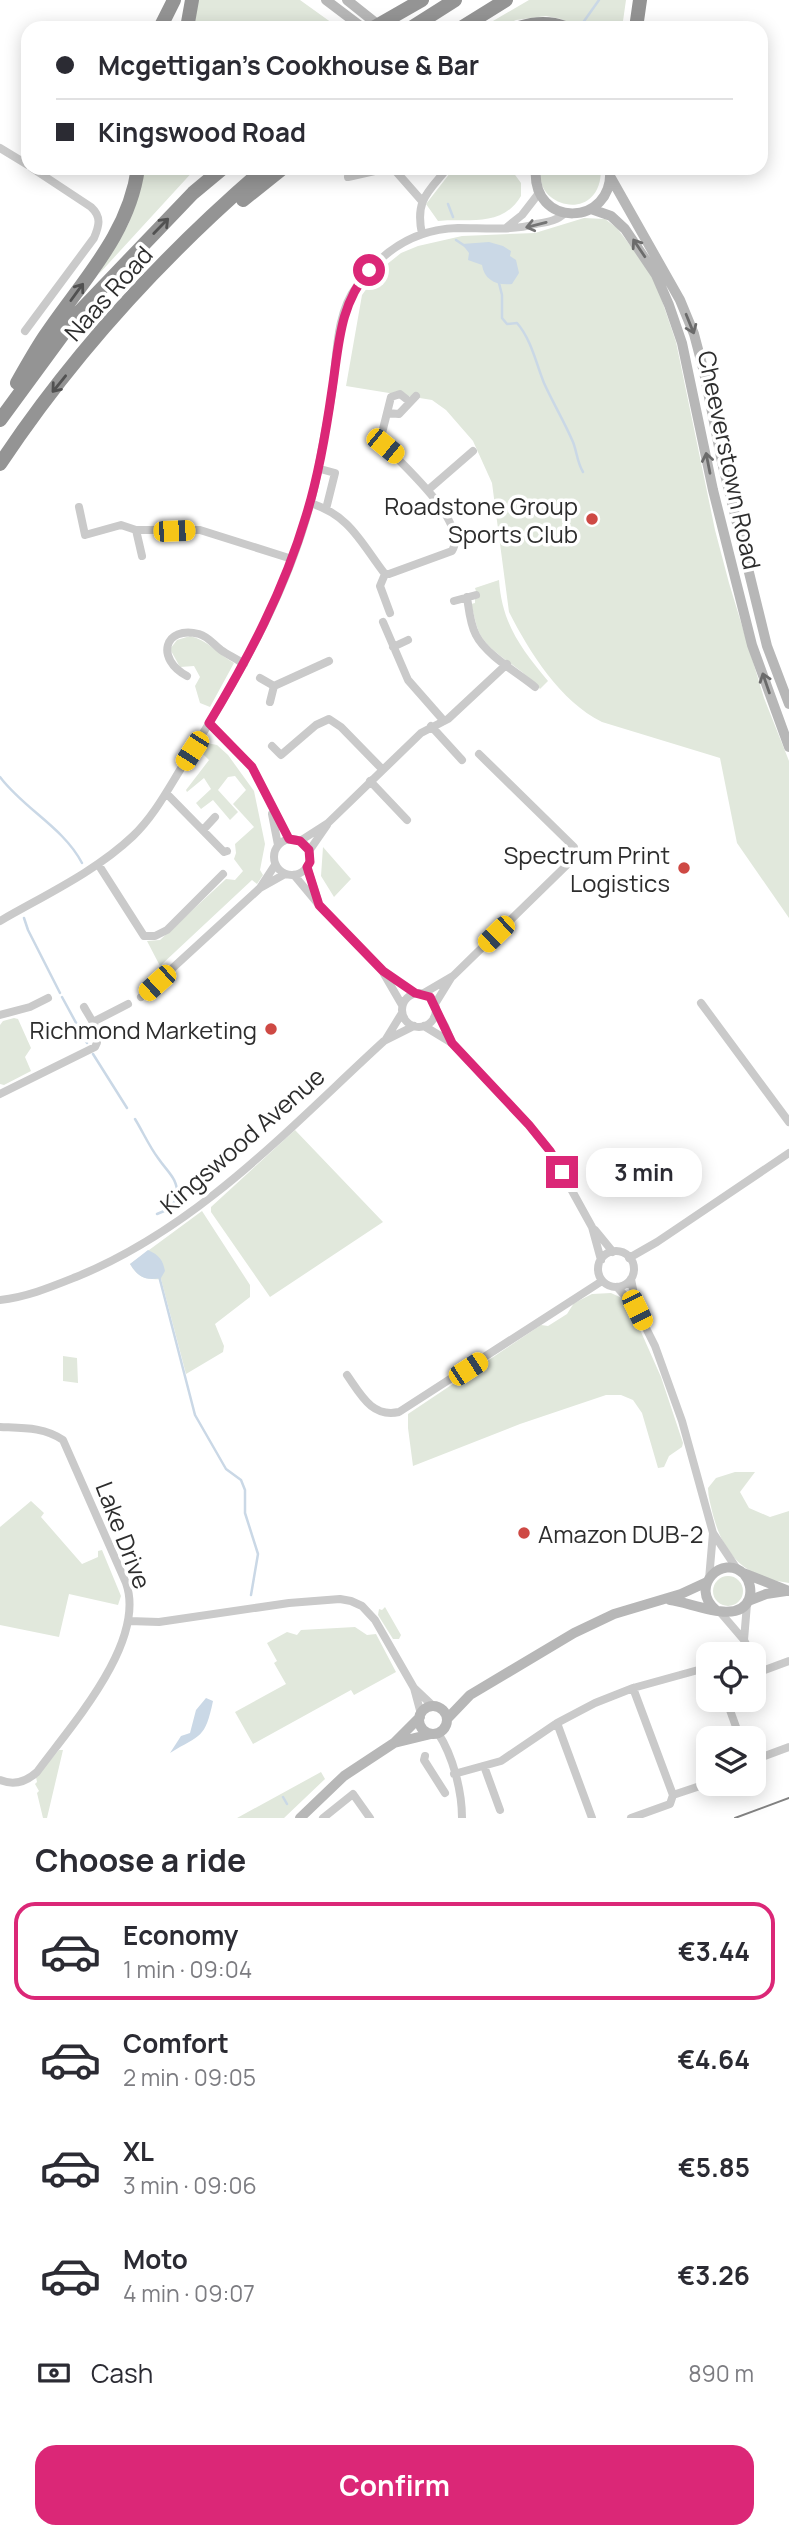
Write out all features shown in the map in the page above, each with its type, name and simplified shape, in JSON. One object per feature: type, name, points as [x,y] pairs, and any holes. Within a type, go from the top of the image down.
[{"type":"highway","points":[[164,21],[174,0]]},
{"type":"highway","points":[[188,21],[191,0]]},
{"type":"highway","points":[[385,21],[422,0]]},
{"type":"highway","points":[[422,21],[455,0]]},
{"type":"highway","points":[[472,21],[506,0]]},
{"type":"highway","points":[[637,21],[640,0]]},
{"type":"highway","points":[[0,411],[45,337],[102,259],[127,211],[136,175]]},
{"type":"highway","name":"Naas Road","points":[[0,420],[80,311],[193,193],[215,175]]},
{"type":"highway","name":"Naas Road","points":[[0,464],[74,364],[208,219],[257,175]]},
{"type":"highway","points":[[152,277],[275,175]]},
{"type":"main road","points":[[327,0],[354,21]]},
{"type":"main road","points":[[347,0],[372,21]]},
{"type":"main road","points":[[535,175],[539,193],[550,206],[565,213],[581,213],[591,209],[603,198],[609,175]]},
{"type":"main road","name":"Cheeverstown Road","points":[[611,175],[668,278],[694,334],[767,646],[789,705]]},
{"type":"main road","name":"Cheeverstown Road","points":[[591,209],[611,216],[625,229],[656,275],[673,318],[682,344],[752,645],[789,747]]},
{"type":"main road","points":[[300,1818],[344,1776],[394,1744],[426,1708],[470,1696],[574,1633],[614,1614],[664,1599],[708,1581],[722,1569],[741,1572],[789,1591]]},
{"type":"main road","points":[[741,1572],[751,1589],[747,1602]]},
{"type":"main road","points":[[708,1581],[706,1596],[718,1611]]},
{"type":"main road","points":[[664,1599],[734,1613],[747,1602],[766,1594],[789,1591]]},
{"type":"main road","points":[[394,1744],[435,1734],[445,1728],[447,1719],[470,1696]]},
{"type":"main road","points":[[437,1707],[447,1719]]},
{"type":"main road","points":[[420,1715],[422,1728],[435,1734]]},
{"type":"street","points":[[0,148],[21,161]]},
{"type":"street","points":[[25,331],[94,238],[100,221],[98,213],[91,207],[42,175]]},
{"type":"street","points":[[348,177],[357,175]]},
{"type":"street","points":[[399,175],[422,201]]},
{"type":"street","points":[[422,234],[419,213],[422,201],[442,175]]},
{"type":"street","points":[[504,228],[515,222],[539,193]]},
{"type":"street","points":[[0,920],[98,864],[136,833],[166,793],[246,668],[292,559],[310,503],[332,392],[340,333],[353,290],[380,257],[422,234],[455,228],[526,228],[559,219],[565,213]]},
{"type":"street","points":[[385,574],[449,554],[456,545],[456,537],[445,514],[428,490],[380,441],[387,413],[391,397],[395,395],[413,399],[400,414],[387,413]]},
{"type":"street","points":[[428,490],[473,451]]},
{"type":"street","points":[[324,470],[335,473],[326,509]]},
{"type":"street","points":[[310,503],[326,509],[357,533],[385,574]]},
{"type":"street","points":[[79,507],[85,535],[121,525],[136,530],[200,530],[292,559]]},
{"type":"street","points":[[136,530],[142,556]]},
{"type":"street","points":[[385,574],[380,586],[390,613]]},
{"type":"street","points":[[454,601],[472,596],[472,628],[477,638],[486,649],[535,687]]},
{"type":"street","points":[[383,622],[408,680],[444,721]]},
{"type":"street","points":[[187,676],[175,670],[167,655],[168,642],[186,633],[203,635],[246,668]]},
{"type":"street","points":[[393,647],[408,640]]},
{"type":"street","points":[[274,686],[329,661]]},
{"type":"street","points":[[260,888],[307,867],[310,862],[309,850],[328,823],[421,733],[444,721],[507,664]]},
{"type":"street","points":[[260,678],[274,686]]},
{"type":"street","points":[[270,702],[274,686]]},
{"type":"street","points":[[272,746],[281,755],[316,725],[329,719],[341,727],[382,769]]},
{"type":"street","points":[[209,723],[252,767],[289,839]]},
{"type":"street","points":[[431,726],[462,760]]},
{"type":"street","points":[[424,1026],[432,1021],[435,1008],[453,976],[574,858],[574,848],[479,754]]},
{"type":"street","points":[[370,781],[407,820]]},
{"type":"street","points":[[166,793],[224,852],[228,852]]},
{"type":"street","points":[[271,807],[278,845]]},
{"type":"street","points":[[203,830],[215,817]]},
{"type":"street","points":[[300,841],[328,823]]},
{"type":"street","points":[[141,997],[260,888],[275,865],[273,855],[278,845],[289,839],[300,841],[309,850]]},
{"type":"street","points":[[98,864],[144,936],[155,936],[167,930],[223,874]]},
{"type":"street","points":[[275,865],[290,875],[383,971],[430,997],[452,1043]]},
{"type":"street","points":[[307,867],[319,905]]},
{"type":"street","points":[[383,971],[402,1009],[404,1019],[414,1026],[424,1026],[452,1043],[529,1125],[550,1151],[592,1227],[613,1252]]},
{"type":"street","points":[[402,1009],[407,997],[453,976]]},
{"type":"street","points":[[0,1015],[30,1007],[48,998]]},
{"type":"street","points":[[701,1003],[789,1122]]},
{"type":"street","points":[[93,1023],[128,1004]]},
{"type":"street","points":[[0,1094],[94,1047],[99,1041],[84,1007]]},
{"type":"street","name":"Kingswood Avenue","points":[[384,1041],[402,1009]]},
{"type":"street","name":"Kingswood Avenue","points":[[0,1300],[38,1293],[89,1272],[175,1225],[233,1179],[384,1041],[414,1026]]},
{"type":"street","points":[[629,1258],[789,1153]]},
{"type":"street","points":[[592,1227],[601,1260],[598,1271],[602,1281],[617,1287],[637,1310]]},
{"type":"street","points":[[601,1260],[613,1252],[619,1252],[629,1258],[633,1268],[631,1279],[637,1310],[667,1378],[713,1533],[741,1572]]},
{"type":"street","points":[[617,1287],[631,1279]]},
{"type":"street","points":[[347,1375],[371,1407],[387,1414],[399,1412],[602,1281]]},
{"type":"street","name":"Lake Drive","points":[[0,1427],[33,1428],[49,1432],[63,1440],[126,1583],[131,1601],[129,1621],[113,1666],[37,1772],[29,1780],[20,1782],[0,1780]]},
{"type":"street","points":[[708,1581],[713,1533]]},
{"type":"street","points":[[129,1621],[159,1622],[289,1603],[340,1599],[351,1601],[370,1612],[414,1688],[420,1715]]},
{"type":"street","points":[[744,1640],[747,1602]]},
{"type":"street","points":[[718,1611],[744,1640]]},
{"type":"street","points":[[766,1670],[789,1661]]},
{"type":"street","points":[[440,1783],[501,1760],[557,1723],[595,1703],[633,1688],[696,1671]]},
{"type":"street","points":[[414,1688],[437,1707]]},
{"type":"street","points":[[631,1818],[670,1804],[673,1795],[633,1688]]},
{"type":"street","points":[[557,1723],[593,1818]]},
{"type":"street","points":[[435,1734],[447,1747],[461,1802],[461,1818]]},
{"type":"street","points":[[766,1756],[789,1747]]},
{"type":"street","points":[[425,1756],[424,1760],[445,1793]]},
{"type":"street","points":[[484,1766],[500,1810]]},
{"type":"street","points":[[673,1795],[696,1787]]},
{"type":"street","points":[[323,1818],[353,1794],[370,1818]]},
{"type":"shaded area","points":[[198,0],[300,0],[329,21],[194,21]]},
{"type":"shaded area","points":[[529,0],[626,0],[623,21],[565,21],[546,16],[493,21]]},
{"type":"shaded area","points":[[140,175],[190,175],[98,275],[129,223]]},
{"type":"shaded area","points":[[449,175],[515,175],[521,183],[521,196],[513,206],[495,217],[438,221],[426,204]]},
{"type":"shaded area","points":[[542,175],[600,175],[598,186],[591,198],[580,204],[567,204],[556,200],[546,193],[541,182]]},
{"type":"shaded area","name":"Roadstone Group Sports Club","points":[[584,218],[605,219],[617,228],[639,257],[655,280],[676,342],[715,530],[729,583],[764,698],[789,761],[789,918],[737,843],[720,758],[602,722],[573,702],[560,689],[526,644],[509,612],[492,483],[473,441],[446,410],[432,400],[346,386],[362,295],[381,269],[401,253],[418,246],[462,236],[535,233]]},
{"type":"shaded area","points":[[499,580],[504,610],[514,635],[548,681],[540,689],[490,647],[478,629],[471,604],[478,598],[475,588]]},
{"type":"shaded area","points":[[190,636],[208,644],[234,663],[210,707],[200,703],[195,686],[200,677],[194,666],[180,667],[170,649],[177,640]]},
{"type":"shaded area","points":[[207,743],[217,745],[228,755],[254,791],[265,844],[260,870],[263,875],[257,884],[252,880],[160,966],[147,941],[160,940],[226,879],[235,880],[243,871],[234,859],[235,844],[254,827],[233,804],[246,790],[235,776],[228,777],[218,790],[238,812],[230,820],[213,800],[201,809],[196,803],[211,789],[204,778],[187,792],[209,760],[200,751]]},
{"type":"shaded area","points":[[323,847],[351,879],[334,897],[321,876]]},
{"type":"shaded area","points":[[18,1019],[31,1048],[25,1057],[31,1071],[4,1085],[0,1084],[0,1025],[3,1021]]},
{"type":"shaded area","points":[[295,1130],[383,1222],[270,1297],[211,1212],[211,1207]]},
{"type":"shaded area","points":[[202,1211],[250,1285],[250,1297],[215,1324],[224,1346],[223,1352],[186,1374],[161,1279],[142,1277],[130,1264]]},
{"type":"shaded area","points":[[611,1293],[622,1298],[630,1307],[661,1377],[683,1443],[682,1447],[669,1456],[664,1467],[658,1468],[642,1413],[633,1400],[621,1395],[606,1395],[520,1424],[413,1466],[408,1414],[541,1325],[548,1326],[567,1314],[574,1303],[592,1294]]},
{"type":"shaded area","points":[[63,1356],[77,1358],[78,1383],[63,1381]]},
{"type":"shaded area","points":[[735,1472],[755,1472],[740,1492],[749,1508],[770,1517],[789,1511],[789,1583],[749,1570],[723,1542],[713,1515],[708,1488],[716,1478]]},
{"type":"shaded area","points":[[31,1501],[44,1513],[41,1517],[82,1564],[98,1557],[98,1551],[102,1550],[121,1596],[118,1605],[69,1594],[59,1637],[0,1625],[0,1527]]},
{"type":"shaded area","points":[[728,1576],[739,1580],[743,1591],[739,1602],[728,1606],[717,1602],[713,1591],[717,1580]]},
{"type":"shaded area","points":[[385,1607],[401,1635],[399,1639],[393,1639],[378,1615],[379,1609]]},
{"type":"shaded area","points":[[355,1627],[367,1635],[376,1634],[396,1672],[354,1695],[351,1690],[253,1744],[235,1712],[286,1684],[267,1643],[287,1632],[297,1635],[301,1630]]},
{"type":"shaded area","points":[[59,1750],[63,1750],[47,1818],[43,1818],[37,1793],[39,1791],[35,1784],[36,1777]]},
{"type":"shaded area","points":[[321,1772],[325,1779],[284,1818],[237,1818]]},
{"type":"water","points":[[489,242],[511,251],[510,256],[516,260],[519,273],[512,284],[496,283],[488,278],[482,265],[468,260],[469,253],[462,244]]},
{"type":"water","points":[[148,1250],[158,1256],[163,1264],[165,1271],[161,1278],[142,1277],[130,1264]]},
{"type":"water","points":[[206,1698],[213,1701],[204,1729],[195,1738],[170,1753],[181,1736],[190,1733],[196,1710]]},
{"type":"waterway","points":[[584,21],[599,0]]},
{"type":"waterway","points":[[448,204],[453,217]]},
{"type":"waterway","points":[[456,240],[465,246]]},
{"type":"waterway","points":[[499,283],[502,318],[507,324],[517,323],[526,336],[544,383],[573,442],[583,472]]},
{"type":"waterway","points":[[0,777],[20,799],[65,839],[82,863]]},
{"type":"waterway","points":[[24,918],[60,993]]},
{"type":"waterway","points":[[62,997],[87,1043]]},
{"type":"waterway","points":[[93,1054],[127,1108]]},
{"type":"waterway","points":[[135,1119],[176,1185],[178,1197],[169,1209],[157,1214]]},
{"type":"waterway","points":[[159,1276],[195,1415],[226,1469],[241,1480],[245,1490],[245,1513],[258,1554],[251,1595]]},
{"type":"waterway","points":[[283,1797],[287,1804]]},
{"type":"tram line","points":[[735,1818],[789,1798]]},
{"type":"place","name":"Roadstone Group Sports Club","points":[[592,519]]},
{"type":"place","name":"Spectrum Print Logistics","points":[[684,868]]},
{"type":"place","name":"Richmond Marketing","points":[[271,1029]]},
{"type":"place","name":"Amazon DUB-2","points":[[524,1533]]},
{"type":"route","points":[[369,270],[353,290],[346,308],[317,475],[292,559],[259,638],[209,723],[252,767],[289,839],[300,841],[309,850],[310,862],[307,867],[319,905],[383,971],[415,993],[424,993],[430,997],[452,1043],[529,1125],[550,1151],[562,1172]]}]
